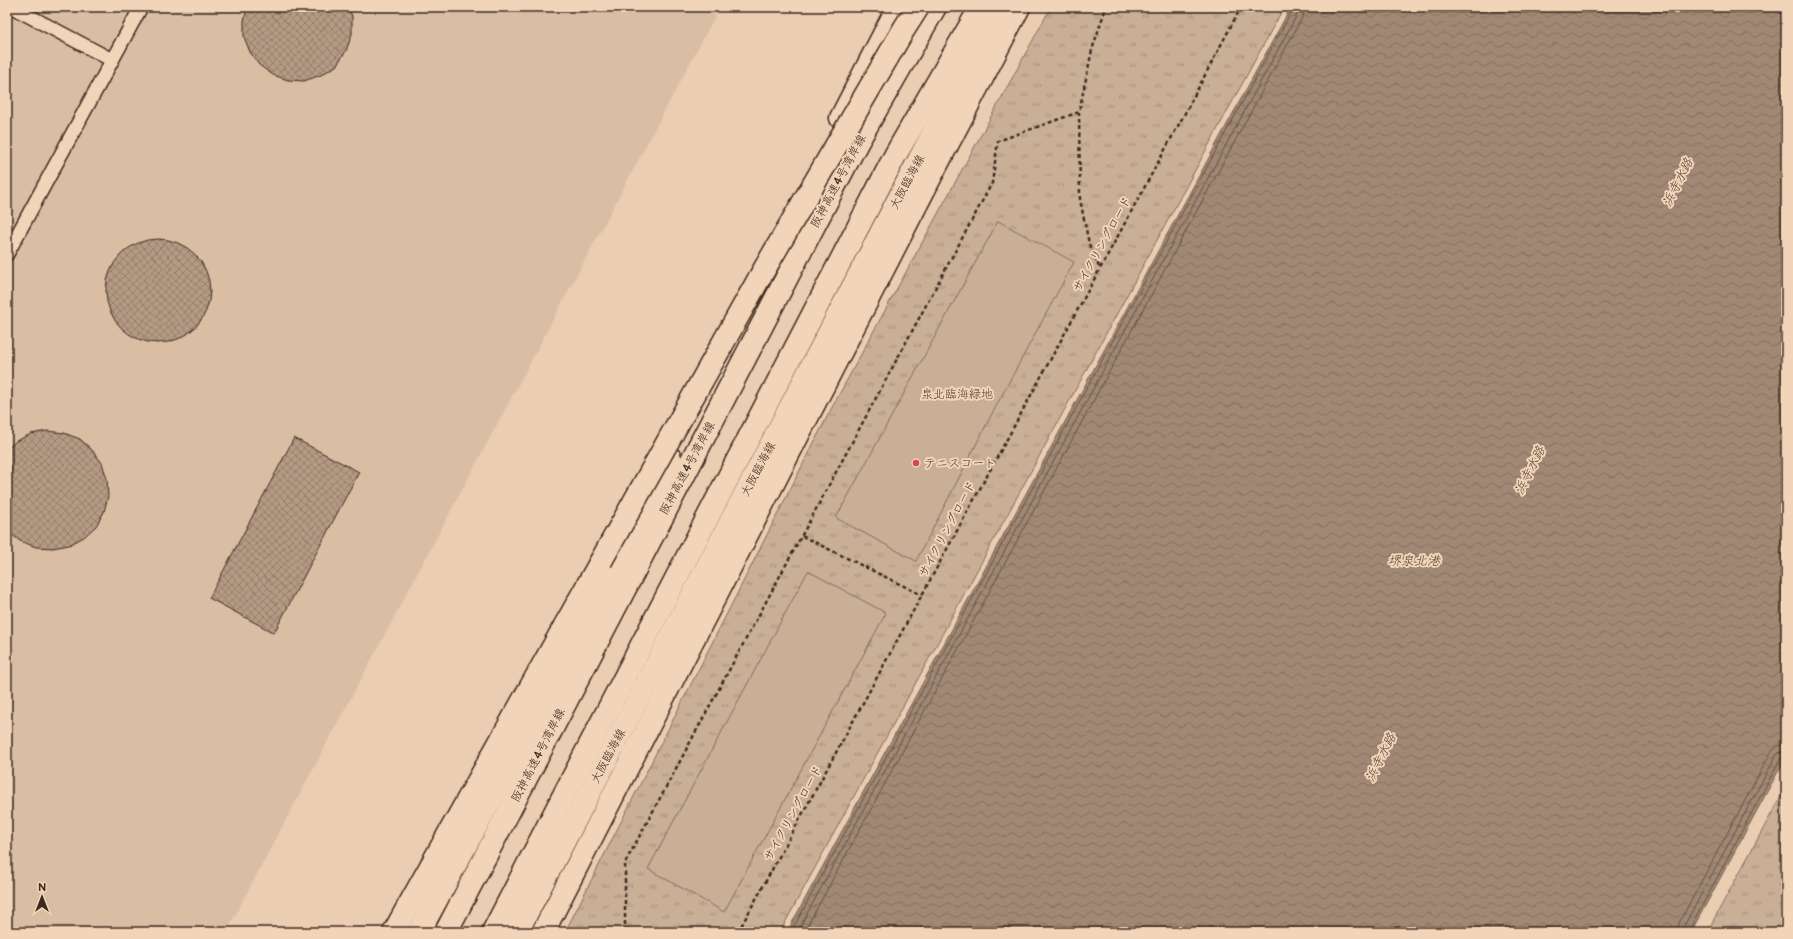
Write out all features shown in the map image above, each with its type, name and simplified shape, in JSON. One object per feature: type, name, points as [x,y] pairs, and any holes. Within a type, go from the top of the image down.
[{"type":"main road","points":[[419,932],[600,597],[898,7]]},
{"type":"main road","points":[[394,932],[753,289],[904,28],[918,7]]},
{"type":"main road","name":"阪神高速4号湾岸線","points":[[446,932],[851,155],[935,7]]},
{"type":"main road","points":[[493,932],[892,161],[981,7]]},
{"type":"main road","name":"大阪臨海線","points":[[517,932],[909,179],[1001,7]]},
{"type":"main road","points":[[543,932],[924,188],[1019,7]]},
{"type":"lane","points":[[12,7],[112,60]]},
{"type":"lane","points":[[7,254],[141,7]]},
{"type":"path","points":[[1100,268],[1089,244],[1080,199],[1079,112],[1092,50],[1106,7]]},
{"type":"path","name":"サイクリングロード","points":[[738,932],[1241,7]]},
{"type":"path","points":[[625,932],[625,863],[992,183],[998,141],[1079,112]]},
{"type":"path","points":[[802,536],[922,595]]},
{"type":"shaded area","points":[[7,7],[720,7],[226,932],[7,932]]},
{"type":"green space","name":"泉北臨海緑地","points":[[1051,7],[1284,7],[780,932],[565,932],[829,413]]},
{"type":"green space","points":[[998,221],[1074,262],[995,408],[916,561],[836,518]]},
{"type":"green space","points":[[808,571],[886,613],[724,912],[648,869]]},
{"type":"green space","points":[[1786,787],[1786,932],[1707,932]]},
{"type":"water","name":"堺泉北港","points":[[1291,7],[1786,7],[1786,757],[1691,932],[787,932]]},
{"type":"building","points":[[247,7],[348,7],[352,16],[352,34],[346,51],[336,66],[321,75],[304,81],[288,80],[273,75],[259,65],[250,52],[244,37],[244,21]]},
{"type":"building","points":[[158,239],[178,243],[195,254],[206,271],[210,291],[206,311],[195,328],[178,339],[158,343],[138,339],[121,328],[110,311],[106,291],[110,271],[121,254],[138,243]]},
{"type":"building","points":[[47,431],[64,433],[80,439],[92,450],[102,463],[107,479],[108,496],[104,512],[96,526],[84,537],[69,545],[53,548],[36,547],[20,541],[7,531],[7,449],[16,441],[31,434]]},
{"type":"building","points":[[294,438],[359,472],[274,633],[209,598]]},
{"type":"place","name":"テニスコート","points":[[916,463]]},
{"type":"water label","name":"浜寺水路","points":[[1677,182]]},
{"type":"water label","name":"浜寺水路","points":[[1529,470]]},
{"type":"water label","name":"浜寺水路","points":[[1380,757]]}]
